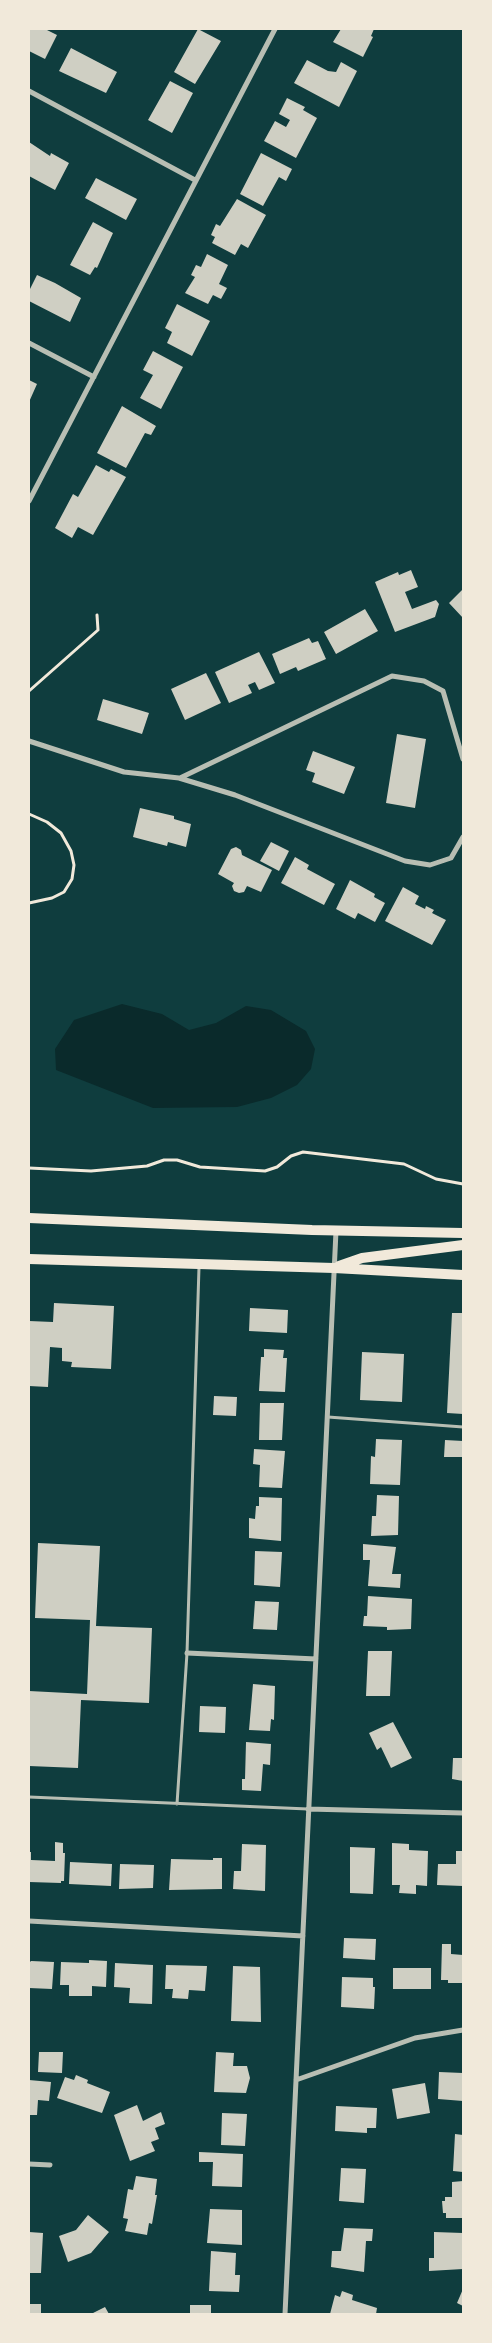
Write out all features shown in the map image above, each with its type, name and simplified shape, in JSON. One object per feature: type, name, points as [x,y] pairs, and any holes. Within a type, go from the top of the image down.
[{"type":"main road","points":[[29,1218],[463,1233]]},
{"type":"main road","points":[[334,1268],[362,1258],[463,1245]]},
{"type":"main road","points":[[29,1259],[334,1268],[463,1275]]},
{"type":"street","points":[[29,501],[274,29]]},
{"type":"street","points":[[29,91],[195,180]]},
{"type":"street","points":[[29,343],[94,377]]},
{"type":"street","points":[[179,778],[392,676],[424,680],[443,691],[463,759]]},
{"type":"street","points":[[29,742],[124,772],[179,778],[234,795],[405,861],[430,865],[451,858],[463,837]]},
{"type":"street","points":[[285,2314],[336,1230]]},
{"type":"street","points":[[186,1653],[316,1659]]},
{"type":"street","points":[[308,1809],[463,1813]]},
{"type":"street","points":[[29,1922],[303,1936]]},
{"type":"street","points":[[296,2080],[415,2038],[463,2030]]},
{"type":"street","points":[[29,2164],[50,2165]]},
{"type":"lane","points":[[177,1804],[186,1653],[199,1265]]},
{"type":"lane","points":[[327,1417],[463,1427]]},
{"type":"lane","points":[[29,1797],[308,1809]]},
{"type":"path","points":[[29,691],[98,630],[97,615]]},
{"type":"path","points":[[29,814],[47,822],[61,834],[71,851],[74,866],[72,878],[64,892],[52,898],[29,903]]},
{"type":"path","points":[[29,1168],[91,1171],[147,1166],[164,1160],[177,1160],[200,1167],[265,1171],[277,1168],[291,1156],[303,1152],[404,1164],[436,1179],[463,1184]]},
{"type":"water","points":[[122,1004],[162,1014],[189,1030],[216,1023],[246,1006],[271,1010],[306,1031],[315,1049],[311,1069],[297,1085],[271,1098],[237,1107],[153,1108],[56,1070],[55,1049],[74,1020]]},
{"type":"building","points":[[29,29],[45,29],[57,35],[45,59],[29,51]]},
{"type":"building","points":[[198,29],[221,41],[195,84],[174,72]]},
{"type":"building","points":[[341,29],[374,29],[371,36],[373,37],[363,57],[333,42]]},
{"type":"building","points":[[71,48],[117,72],[106,93],[59,71]]},
{"type":"building","points":[[307,60],[328,71],[336,72],[341,62],[357,71],[339,107],[294,83]]},
{"type":"building","points":[[170,81],[193,93],[172,133],[148,120]]},
{"type":"building","points":[[287,98],[305,107],[303,110],[317,118],[296,158],[264,141],[275,121],[286,127],[290,120],[279,114]]},
{"type":"building","points":[[29,142],[50,156],[51,153],[69,163],[55,190],[29,176]]},
{"type":"building","points":[[261,153],[292,169],[286,181],[279,177],[263,206],[240,194]]},
{"type":"building","points":[[96,178],[137,199],[126,220],[85,198]]},
{"type":"building","points":[[237,199],[266,215],[248,248],[241,244],[235,255],[212,243],[215,237],[211,235],[216,224],[220,226]]},
{"type":"building","points":[[93,222],[113,233],[97,268],[95,267],[90,275],[70,265]]},
{"type":"building","points":[[207,254],[228,265],[219,284],[227,288],[221,299],[213,295],[208,304],[185,293],[195,277],[191,275],[196,265],[201,267]]},
{"type":"building","points":[[37,275],[81,298],[70,322],[29,301],[29,291]]},
{"type":"building","points":[[177,304],[210,321],[192,356],[167,343],[172,332],[165,328]]},
{"type":"building","points":[[153,351],[183,367],[161,409],[140,398],[153,375],[143,370]]},
{"type":"building","points":[[29,380],[37,384],[29,402]]},
{"type":"building","points":[[122,406],[156,426],[151,435],[145,433],[126,468],[97,453]]},
{"type":"building","points":[[96,465],[109,472],[111,469],[126,477],[93,535],[78,527],[72,538],[55,528],[73,494],[78,497]]},
{"type":"building","points":[[411,570],[418,587],[405,592],[412,609],[436,600],[439,604],[435,617],[395,632],[375,582],[398,572],[399,575]]},
{"type":"building","points":[[463,589],[463,618],[449,603]]},
{"type":"building","points":[[365,609],[378,631],[336,654],[324,632]]},
{"type":"building","points":[[309,638],[312,643],[318,641],[326,659],[298,671],[296,667],[280,674],[272,654]]},
{"type":"building","points":[[259,652],[275,683],[259,690],[255,682],[248,685],[252,693],[229,703],[215,672]]},
{"type":"building","points":[[206,673],[221,703],[185,720],[171,689]]},
{"type":"building","points":[[103,699],[149,713],[142,734],[97,720]]},
{"type":"building","points":[[397,734],[426,739],[415,808],[386,803]]},
{"type":"building","points":[[313,751],[355,767],[344,794],[312,782],[315,773],[306,770]]},
{"type":"building","points":[[140,808],[174,816],[174,819],[191,824],[186,847],[168,842],[167,846],[133,837]]},
{"type":"building","points":[[271,842],[289,851],[279,871],[260,861]]},
{"type":"building","points":[[236,847],[241,850],[242,855],[272,870],[261,892],[247,886],[244,892],[234,891],[232,886],[234,883],[218,874],[231,849]]},
{"type":"building","points":[[295,857],[309,865],[307,869],[335,884],[324,905],[281,883]]},
{"type":"building","points":[[350,880],[375,894],[374,897],[385,903],[375,922],[358,913],[355,919],[336,909]]},
{"type":"building","points":[[403,887],[419,896],[415,904],[425,909],[426,906],[434,910],[432,913],[446,920],[432,945],[385,921]]},
{"type":"building","points":[[54,1303],[114,1306],[111,1369],[71,1367],[72,1362],[62,1361],[62,1348],[50,1347],[48,1387],[29,1386],[29,1321],[53,1322]]},
{"type":"building","points":[[250,1308],[288,1310],[287,1333],[249,1331]]},
{"type":"building","points":[[452,1313],[463,1313],[463,1414],[447,1413]]},
{"type":"building","points":[[264,1349],[284,1350],[283,1358],[287,1358],[285,1392],[259,1391],[261,1357],[264,1357]]},
{"type":"building","points":[[362,1352],[404,1354],[402,1402],[360,1400]]},
{"type":"building","points":[[214,1396],[237,1397],[236,1416],[213,1415]]},
{"type":"building","points":[[260,1403],[284,1403],[282,1440],[259,1440]]},
{"type":"building","points":[[376,1439],[402,1440],[400,1485],[370,1484],[371,1456],[375,1457]]},
{"type":"building","points":[[445,1440],[463,1441],[463,1457],[444,1457]]},
{"type":"building","points":[[254,1449],[285,1451],[282,1488],[259,1487],[260,1465],[253,1464]]},
{"type":"building","points":[[377,1495],[399,1496],[398,1535],[371,1536],[372,1516],[376,1516]]},
{"type":"building","points":[[259,1497],[282,1498],[281,1541],[249,1538],[249,1518],[255,1519],[256,1506],[259,1506]]},
{"type":"building","points":[[38,1543],[100,1546],[96,1626],[152,1628],[149,1703],[81,1700],[78,1768],[29,1766],[29,1691],[87,1694],[90,1620],[35,1618]]},
{"type":"building","points":[[363,1544],[396,1547],[392,1574],[401,1574],[400,1588],[368,1586],[370,1560],[363,1560]]},
{"type":"building","points":[[255,1551],[282,1552],[280,1587],[254,1585]]},
{"type":"building","points":[[368,1596],[412,1599],[411,1629],[387,1630],[387,1627],[363,1626],[364,1616],[367,1616]]},
{"type":"building","points":[[255,1601],[279,1602],[277,1630],[253,1629]]},
{"type":"building","points":[[368,1651],[392,1651],[390,1696],[366,1696]]},
{"type":"building","points":[[253,1684],[275,1686],[274,1720],[271,1719],[270,1731],[249,1730]]},
{"type":"building","points":[[200,1706],[226,1707],[225,1733],[199,1732]]},
{"type":"building","points":[[393,1722],[412,1758],[391,1768],[381,1747],[377,1750],[369,1733]]},
{"type":"building","points":[[246,1742],[271,1744],[270,1765],[263,1764],[261,1791],[242,1790],[242,1779],[245,1779]]},
{"type":"building","points":[[453,1758],[463,1758],[463,1781],[452,1779]]},
{"type":"building","points":[[55,1842],[63,1843],[63,1853],[65,1853],[64,1881],[61,1881],[61,1883],[29,1882],[29,1852],[31,1852],[31,1860],[55,1861]]},
{"type":"building","points":[[392,1843],[409,1844],[409,1850],[428,1851],[427,1886],[416,1885],[416,1894],[399,1893],[400,1885],[392,1885]]},
{"type":"building","points":[[242,1844],[266,1845],[265,1891],[233,1889],[234,1871],[241,1871]]},
{"type":"building","points":[[350,1847],[375,1848],[373,1894],[350,1893]]},
{"type":"building","points":[[456,1851],[463,1851],[463,1886],[437,1885],[438,1864],[456,1864]]},
{"type":"building","points":[[213,1858],[222,1858],[222,1889],[169,1890],[171,1859],[213,1860]]},
{"type":"building","points":[[70,1862],[112,1864],[111,1886],[69,1884]]},
{"type":"building","points":[[120,1864],[154,1865],[153,1888],[119,1889]]},
{"type":"building","points":[[344,1938],[376,1939],[375,1960],[343,1958]]},
{"type":"building","points":[[442,1944],[451,1944],[451,1954],[463,1955],[463,1983],[448,1983],[448,1980],[441,1980]]},
{"type":"building","points":[[89,1960],[107,1961],[106,1987],[92,1986],[92,1996],[69,1996],[69,1985],[60,1985],[61,1962],[89,1963]]},
{"type":"building","points":[[31,1961],[54,1962],[52,1989],[29,1988],[29,1963]]},
{"type":"building","points":[[115,1963],[153,1965],[152,2004],[129,2003],[130,1988],[114,1987]]},
{"type":"building","points":[[166,1965],[207,1966],[205,1991],[189,1990],[188,1999],[172,1998],[173,1989],[165,1989]]},
{"type":"building","points":[[233,1966],[260,1967],[261,2022],[231,2021]]},
{"type":"building","points":[[393,1968],[431,1968],[431,1989],[393,1989]]},
{"type":"building","points":[[342,1977],[373,1978],[373,1987],[375,1987],[374,2009],[341,2007]]},
{"type":"building","points":[[39,2052],[63,2052],[62,2073],[38,2072]]},
{"type":"building","points":[[216,2052],[234,2053],[233,2066],[247,2066],[250,2078],[246,2093],[214,2092]]},
{"type":"building","points":[[439,2072],[463,2073],[463,2101],[438,2099]]},
{"type":"building","points":[[76,2075],[88,2080],[87,2083],[110,2092],[102,2113],[57,2098],[65,2077],[74,2080]]},
{"type":"building","points":[[29,2080],[51,2082],[49,2101],[38,2100],[37,2115],[29,2115]]},
{"type":"building","points":[[425,2083],[430,2113],[397,2119],[392,2089]]},
{"type":"building","points":[[137,2105],[143,2121],[161,2112],[165,2124],[155,2128],[159,2139],[151,2142],[155,2151],[130,2161],[114,2115]]},
{"type":"building","points":[[336,2106],[377,2108],[376,2128],[367,2128],[367,2133],[335,2131]]},
{"type":"building","points":[[222,2113],[247,2114],[245,2146],[221,2145]]},
{"type":"building","points":[[455,2134],[463,2135],[463,2172],[453,2171]]},
{"type":"building","points":[[199,2152],[243,2154],[242,2187],[212,2186],[213,2162],[199,2162]]},
{"type":"building","points":[[341,2168],[366,2169],[364,2203],[339,2201]]},
{"type":"building","points":[[136,2176],[157,2179],[155,2195],[157,2195],[152,2224],[149,2223],[147,2235],[125,2231],[128,2219],[123,2218],[128,2189],[133,2190]]},
{"type":"building","points":[[463,2181],[463,2218],[446,2218],[446,2213],[443,2213],[442,2201],[445,2201],[445,2197],[452,2197],[452,2182]]},
{"type":"building","points":[[210,2209],[242,2210],[242,2245],[207,2243]]},
{"type":"building","points":[[88,2215],[109,2232],[91,2253],[68,2262],[59,2236],[76,2230]]},
{"type":"building","points":[[344,2228],[373,2229],[372,2241],[366,2241],[364,2272],[331,2267],[332,2251],[341,2251]]},
{"type":"building","points":[[29,2232],[43,2233],[41,2273],[29,2273]]},
{"type":"building","points":[[434,2232],[463,2233],[463,2269],[429,2271],[429,2258],[434,2258]]},
{"type":"building","points":[[211,2251],[236,2253],[235,2275],[240,2275],[239,2292],[209,2291]]},
{"type":"building","points":[[463,2289],[463,2306],[457,2303]]},
{"type":"building","points":[[342,2291],[353,2295],[352,2300],[377,2308],[376,2314],[330,2314],[335,2295],[340,2297]]},
{"type":"building","points":[[29,2304],[41,2304],[41,2314],[29,2314]]},
{"type":"building","points":[[190,2305],[211,2305],[211,2314],[190,2314]]},
{"type":"building","points":[[105,2307],[109,2314],[91,2314]]}]
